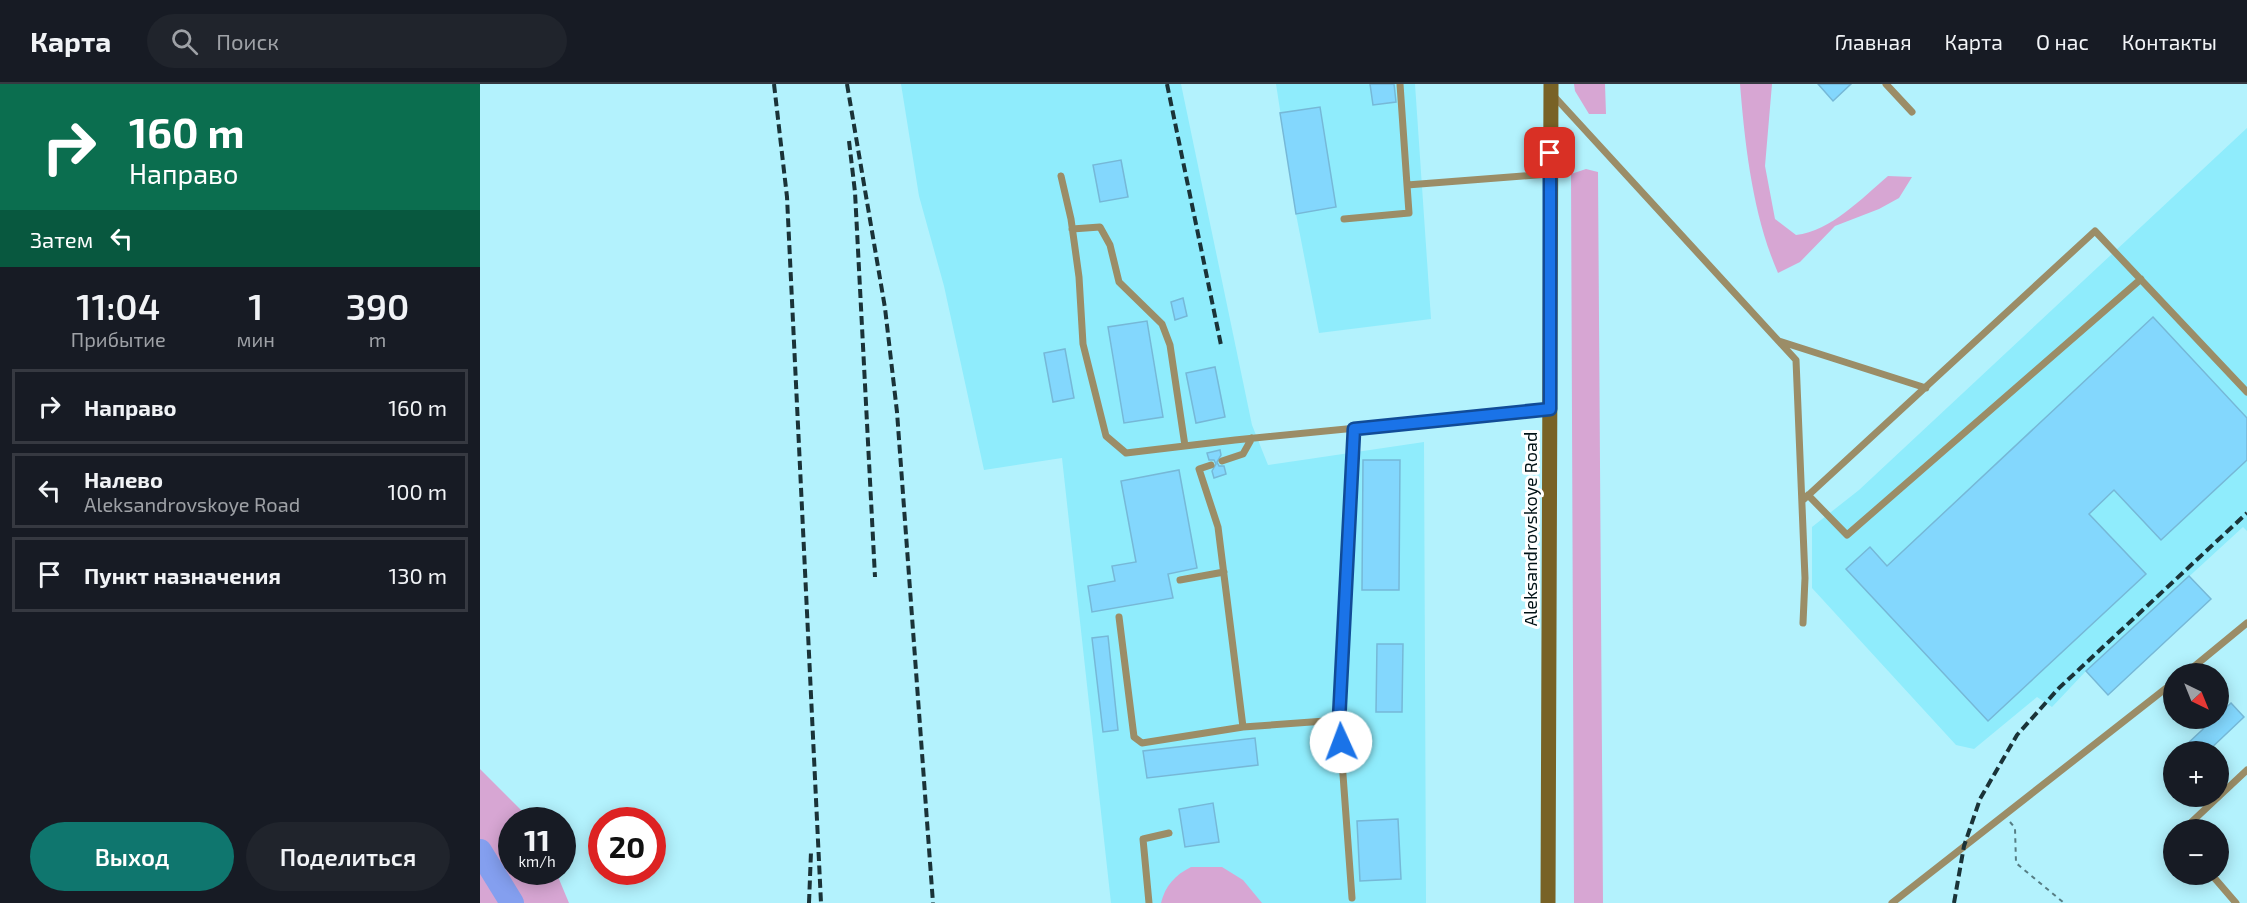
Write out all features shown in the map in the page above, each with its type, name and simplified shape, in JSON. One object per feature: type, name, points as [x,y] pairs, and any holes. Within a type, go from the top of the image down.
[{"type":"main road","name":"Aleksandrovskoye Road","points":[[1548,903],[1551,88]]},
{"type":"lane","points":[[1344,219],[1409,213],[1400,84]]},
{"type":"lane","points":[[1886,84],[1912,112]]},
{"type":"lane","points":[[1551,88],[1796,360],[1802,501],[1803,623]]},
{"type":"lane","points":[[1407,184],[1550,174]]},
{"type":"lane","points":[[1061,176],[1079,277],[1083,344],[1106,436],[1126,453],[1252,438],[1550,409]]},
{"type":"lane","points":[[1072,229],[1100,227],[1110,245],[1119,282],[1162,324],[1170,345],[1185,446]]},
{"type":"lane","points":[[1802,501],[2095,231],[2247,392]]},
{"type":"lane","points":[[1808,495],[1847,535],[2141,279]]},
{"type":"lane","points":[[1779,341],[1926,387]]},
{"type":"lane","points":[[1352,898],[1339,720],[1354,429]]},
{"type":"lane","points":[[1222,461],[1243,454],[1252,438]]},
{"type":"lane","points":[[1210,465],[1199,469],[1218,527],[1243,727]]},
{"type":"lane","points":[[1180,580],[1224,572]]},
{"type":"lane","points":[[1119,617],[1134,737],[1142,743],[1243,727],[1339,720]]},
{"type":"lane","points":[[2198,663],[2247,623]]},
{"type":"lane","points":[[1892,903],[2163,691]]},
{"type":"lane","points":[[2195,819],[2247,770]]},
{"type":"lane","points":[[1149,903],[1143,839],[1169,832]]},
{"type":"lane","points":[[2220,885],[2236,903]]},
{"type":"path","points":[[2004,815],[2015,828],[2016,863],[2064,903]]},
{"type":"shaded area","points":[[901,84],[1181,84],[1252,425],[1268,465],[1424,442],[1426,903],[1111,903],[1062,458],[984,470],[944,286],[919,196]]},
{"type":"shaded area","points":[[1276,84],[1415,84],[1431,319],[1319,333],[1296,214]]},
{"type":"shaded area","points":[[1574,84],[1605,84],[1606,114],[1589,114],[1575,91]]},
{"type":"shaded area","points":[[1740,84],[1772,84],[1765,166],[1775,219],[1796,235],[1809,232],[1834,220],[1888,176],[1912,177],[1899,198],[1879,209],[1835,226],[1800,262],[1778,273],[1769,251],[1756,204]]},
{"type":"shaded area","points":[[2247,128],[2247,531],[2243,527],[2086,671],[2052,707],[2037,697],[1974,749],[1956,745],[1812,588],[1812,527],[1859,490]]},
{"type":"shaded area","points":[[1586,169],[1598,172],[1603,903],[1574,903],[1571,174]]},
{"type":"shaded area","points":[[480,769],[518,807],[498,807],[498,885],[561,885],[569,903],[480,903]]},
{"type":"shaded area","points":[[1191,867],[1222,867],[1243,880],[1262,903],[1161,903],[1165,891],[1172,882]]},
{"type":"building","points":[[1370,84],[1394,84],[1396,102],[1373,105]]},
{"type":"building","points":[[1818,84],[1851,84],[1833,101]]},
{"type":"building","points":[[1320,107],[1336,207],[1296,214],[1280,113]]},
{"type":"building","points":[[1121,160],[1128,197],[1100,202],[1093,165]]},
{"type":"building","points":[[1183,298],[1187,316],[1175,320],[1171,302]]},
{"type":"building","points":[[2153,317],[2247,418],[2247,460],[2161,540],[2114,490],[2089,514],[2146,574],[1988,721],[1846,569],[1870,547],[1887,566]]},
{"type":"building","points":[[1147,321],[1163,417],[1124,423],[1108,327]]},
{"type":"building","points":[[1065,349],[1074,398],[1053,402],[1044,353]]},
{"type":"building","points":[[1215,367],[1225,417],[1196,423],[1186,373]]},
{"type":"building","points":[[1220,450],[1221,455],[1217,462],[1219,466],[1224,466],[1226,474],[1214,478],[1212,471],[1216,464],[1214,460],[1209,460],[1207,453]]},
{"type":"building","points":[[1363,460],[1400,460],[1399,590],[1362,590]]},
{"type":"building","points":[[1179,470],[1197,568],[1168,574],[1173,598],[1092,612],[1088,586],[1115,581],[1112,566],[1136,562],[1121,481]]},
{"type":"building","points":[[2189,576],[2211,599],[2108,695],[2086,671]]},
{"type":"building","points":[[1108,636],[1118,730],[1103,732],[1092,638]]},
{"type":"building","points":[[1377,644],[1403,644],[1402,712],[1376,712]]},
{"type":"building","points":[[2231,703],[2244,717],[2219,741],[2190,741],[2203,729],[2229,729],[2229,705]]},
{"type":"building","points":[[1255,738],[1258,765],[1147,778],[1143,751]]},
{"type":"building","points":[[1213,803],[1219,842],[1185,847],[1179,809]]},
{"type":"building","points":[[1398,819],[1401,879],[1360,881],[1357,821]]},
{"type":"waterway","points":[[480,851],[512,903]]},
{"type":"railway","points":[[774,84],[787,197],[821,903]]},
{"type":"railway","points":[[847,84],[885,308],[897,412],[933,903]]},
{"type":"railway","points":[[1167,84],[1221,345]]},
{"type":"railway","points":[[849,141],[855,192],[875,577]]},
{"type":"railway","points":[[1954,903],[1964,846],[1980,799],[2017,735],[2059,688],[2247,513]]},
{"type":"railway","points":[[809,903],[811,852]]},
{"type":"route","points":[[1341,742],[1339,720],[1354,429],[1550,409],[1550,153]]}]
